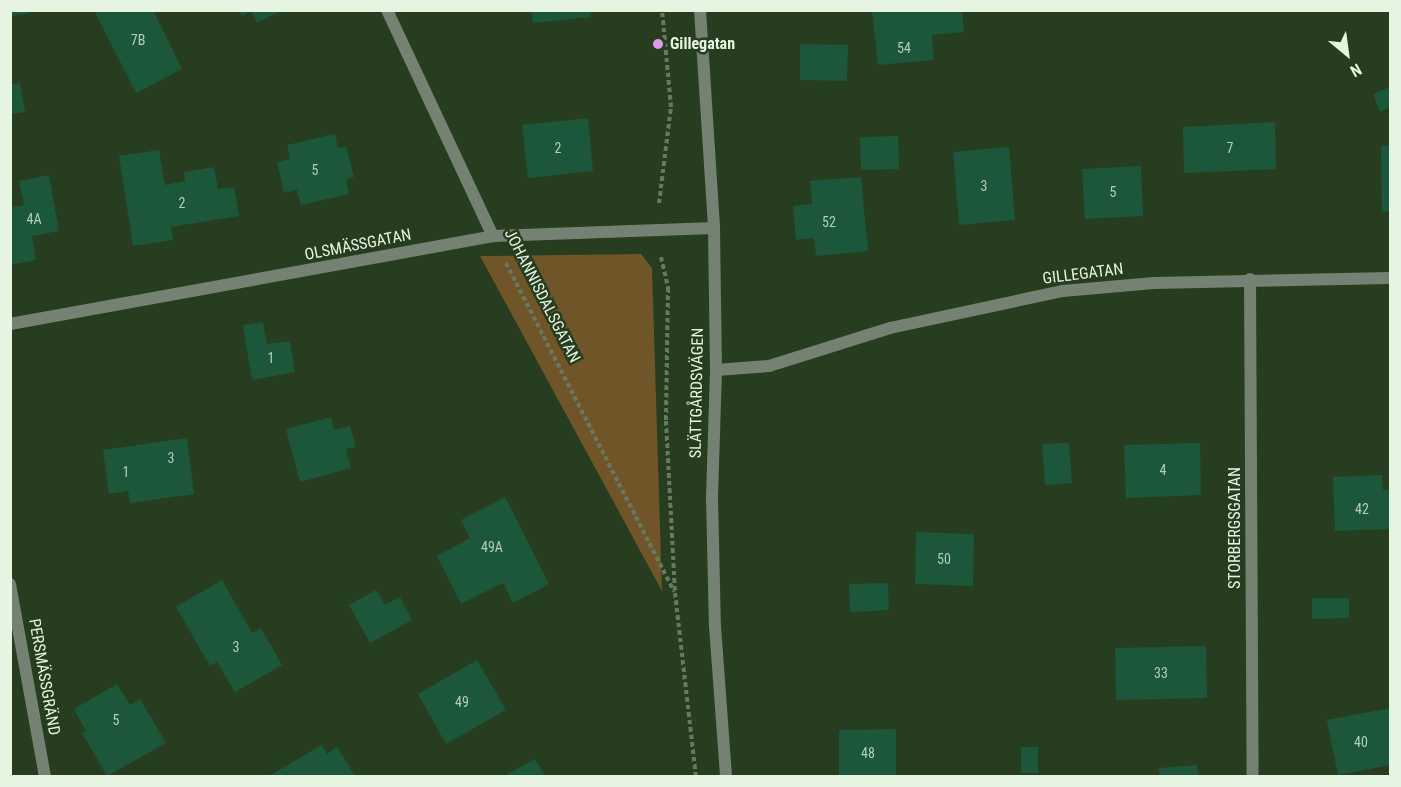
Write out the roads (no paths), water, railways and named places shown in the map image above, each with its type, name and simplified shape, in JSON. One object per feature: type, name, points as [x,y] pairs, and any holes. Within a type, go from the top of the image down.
[{"type":"street","name":"JOHANNISDALSGATAN","points":[[387,10],[492,236]]},
{"type":"street","name":"SLÄTTGÅRDSVÄGEN","points":[[700,10],[714,228],[716,369],[712,497],[715,626],[726,777]]},
{"type":"street","name":"OLSMÄSSGATAN","points":[[10,324],[492,236],[714,228]]},
{"type":"street","name":"GILLEGATAN","points":[[716,369],[770,366],[890,328],[1063,291],[1250,279],[1390,278]]},
{"type":"street","name":"STORBERGSGATAN","points":[[1250,279],[1253,777]]},
{"type":"street","name":"PERSMÄSSGRÄND","points":[[10,584],[45,777]]},
{"type":"place","name":"Gillegatan","points":[[658,44]]}]
